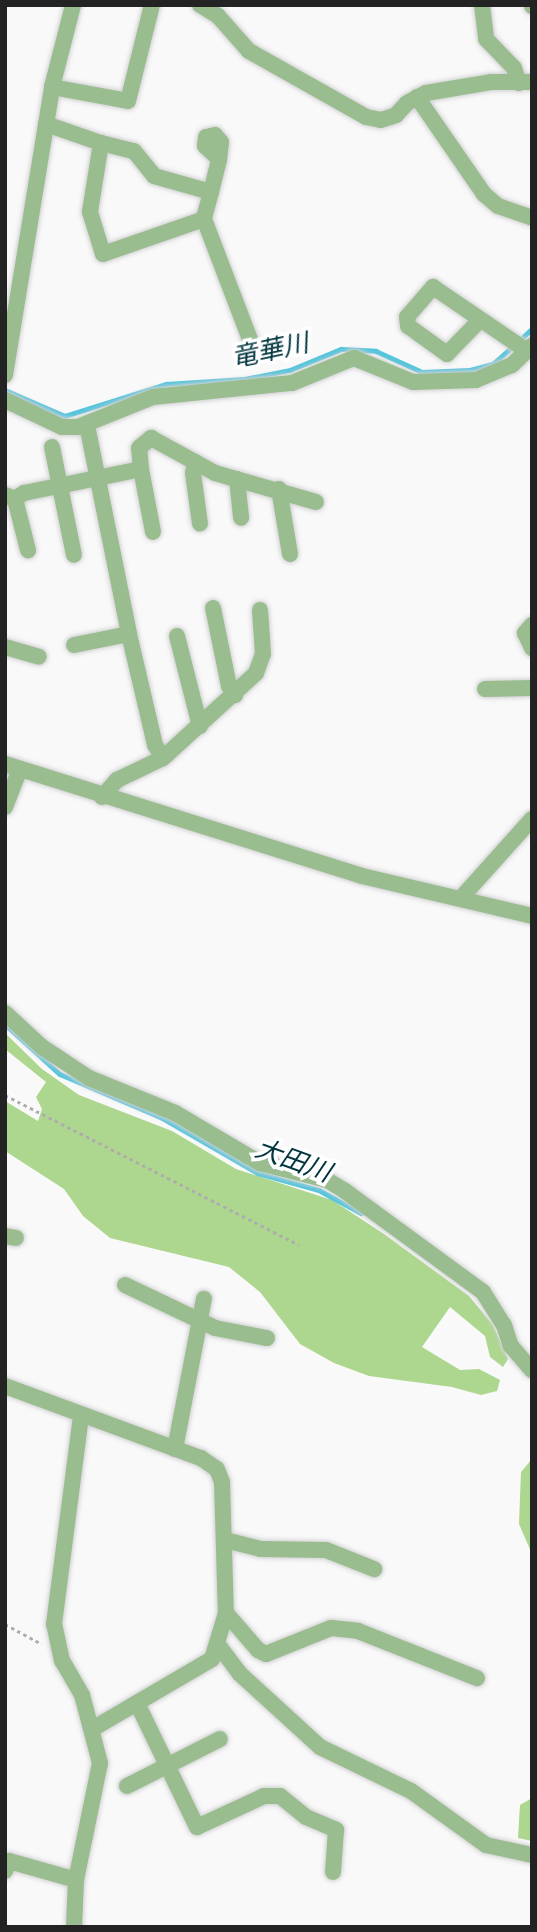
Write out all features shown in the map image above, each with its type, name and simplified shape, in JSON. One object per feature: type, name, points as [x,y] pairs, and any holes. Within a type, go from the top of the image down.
[{"type":"street","points":[[5,375],[52,87],[73,5]]},
{"type":"street","points":[[52,87],[128,101],[152,5]]},
{"type":"street","points":[[200,5],[218,16],[249,51],[366,117],[381,120],[396,115],[417,97],[492,82],[526,83]]},
{"type":"street","points":[[482,5],[486,39],[526,83]]},
{"type":"street","points":[[417,97],[484,194],[498,206],[532,218]]},
{"type":"street","points":[[46,124],[134,151],[153,176],[211,192]]},
{"type":"street","points":[[101,143],[90,212],[103,254],[204,219]]},
{"type":"street","points":[[219,159],[204,219],[252,345]]},
{"type":"street","points":[[5,400],[62,427],[87,425],[144,399],[292,383],[354,358],[413,382],[434,383],[493,375],[529,349],[479,321],[433,287],[407,317],[408,326],[447,354],[479,321]]},
{"type":"street","points":[[87,425],[129,634],[155,745],[163,758]]},
{"type":"street","points":[[153,532],[139,448],[151,438],[195,462],[237,479],[279,489],[316,502]]},
{"type":"street","points":[[52,447],[74,555]]},
{"type":"street","points":[[195,462],[200,524]]},
{"type":"street","points":[[29,550],[10,497],[141,469]]},
{"type":"street","points":[[237,479],[241,518]]},
{"type":"street","points":[[279,489],[290,554]]},
{"type":"street","points":[[213,608],[229,687],[235,695]]},
{"type":"street","points":[[102,797],[117,780],[163,758],[256,673],[263,654],[260,610]]},
{"type":"street","points":[[532,625],[525,633],[532,648]]},
{"type":"street","points":[[74,645],[129,634]]},
{"type":"street","points":[[177,636],[200,726]]},
{"type":"street","points":[[5,647],[39,657]]},
{"type":"street","points":[[485,689],[532,688]]},
{"type":"street","points":[[5,807],[13,767],[102,797],[362,876],[532,916]]},
{"type":"street","points":[[461,898],[532,819]]},
{"type":"street","points":[[5,1013],[42,1047],[89,1078],[167,1109],[260,1163],[327,1180],[345,1191],[483,1292],[504,1325],[511,1346],[532,1370]]},
{"type":"street","points":[[125,1284],[200,1321],[267,1338]]},
{"type":"street","points":[[175,1448],[204,1299]]},
{"type":"street","points":[[5,1386],[81,1416],[175,1448],[217,1469],[225,1540],[226,1613],[219,1646],[203,1668],[172,1680],[92,1729]]},
{"type":"street","points":[[74,1927],[76,1881],[99,1777],[92,1729],[82,1695],[57,1645],[54,1624],[81,1416]]},
{"type":"street","points":[[225,1540],[260,1549],[326,1550],[374,1569]]},
{"type":"street","points":[[226,1613],[258,1650],[266,1654],[331,1628],[374,1637],[477,1678]]},
{"type":"street","points":[[219,1646],[239,1673],[320,1747],[411,1791],[486,1845],[532,1855]]},
{"type":"street","points":[[136,1703],[169,1765],[197,1827],[264,1796],[280,1796],[306,1817],[336,1830],[333,1872]]},
{"type":"street","points":[[127,1786],[220,1739]]},
{"type":"street","points":[[5,1871],[9,1861],[76,1881]]},
{"type":"path","points":[[5,1095],[299,1245]]},
{"type":"path","points":[[5,1625],[40,1644],[57,1645]]},
{"type":"green space","points":[[5,1033],[42,1069],[79,1095],[172,1131],[236,1169],[332,1200],[384,1234],[469,1296],[493,1325],[508,1359],[503,1367],[490,1357],[485,1336],[450,1307],[422,1347],[460,1370],[479,1369],[500,1380],[497,1391],[481,1395],[452,1387],[369,1376],[334,1363],[300,1344],[260,1292],[229,1267],[110,1238],[83,1216],[64,1189],[5,1151],[5,1101],[38,1121],[42,1109],[36,1097],[46,1082],[5,1049]]},
{"type":"green space","points":[[532,1459],[532,1554],[519,1524],[521,1472]]},
{"type":"green space","points":[[532,1798],[532,1841],[518,1838],[520,1805]]},
{"type":"waterway","name":"竜華川","points":[[520,340],[532,329]]},
{"type":"waterway","name":"竜華川","points":[[5,390],[65,416],[166,384],[245,379],[290,370],[341,349],[376,351],[422,372],[470,370],[493,364],[513,346]]},
{"type":"waterway","name":"大田川","points":[[5,1024],[60,1074],[161,1117],[258,1173],[319,1190],[361,1213]]}]
